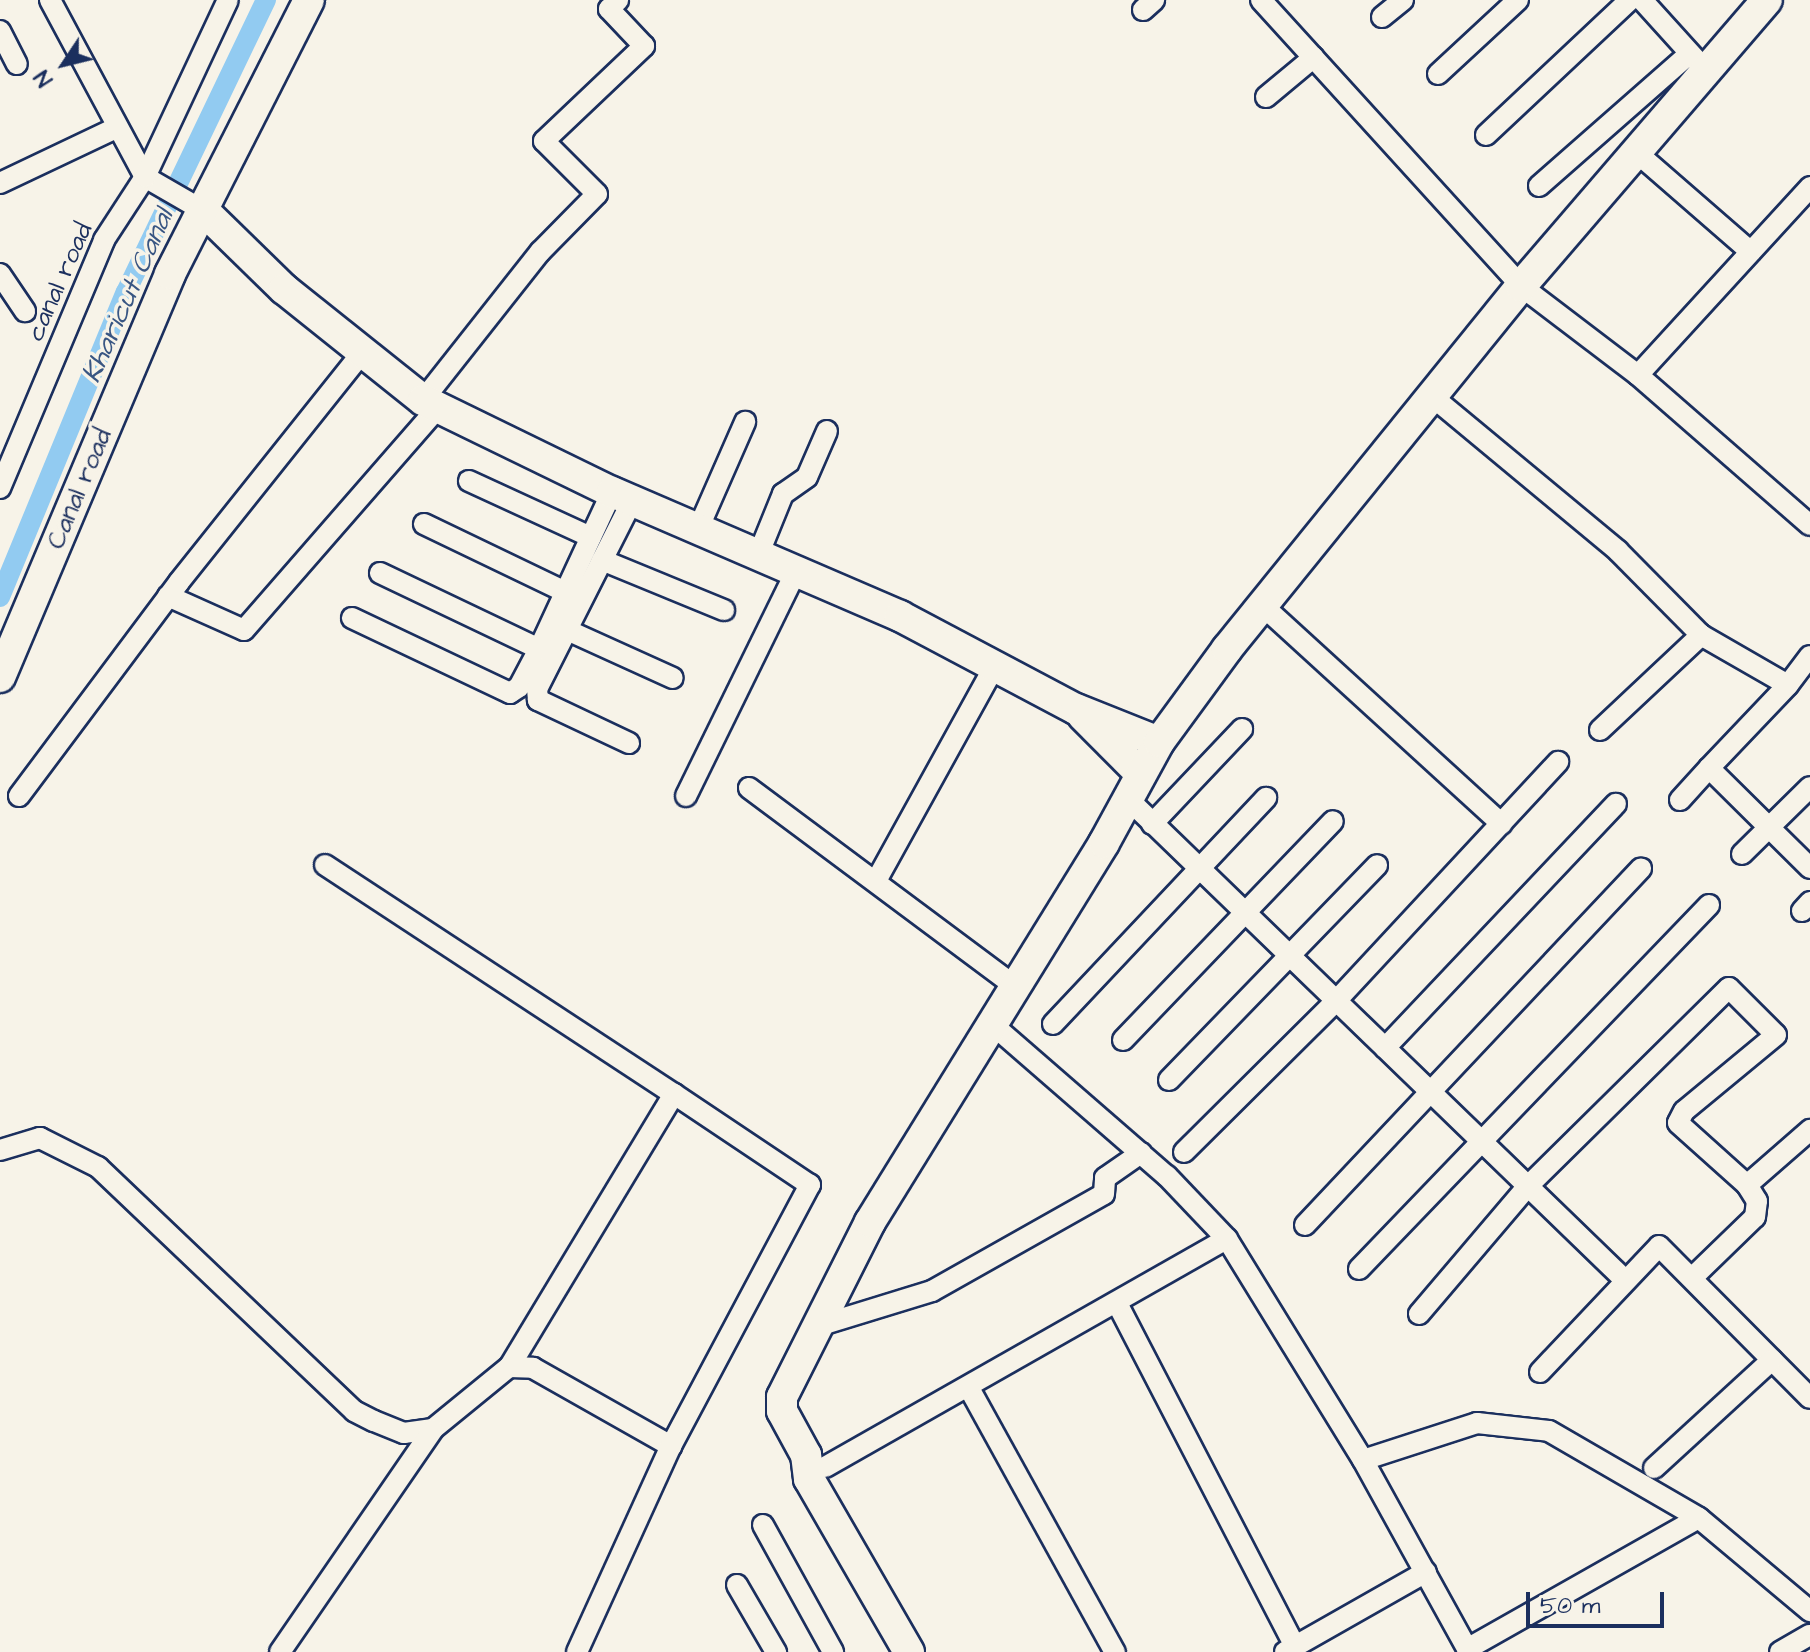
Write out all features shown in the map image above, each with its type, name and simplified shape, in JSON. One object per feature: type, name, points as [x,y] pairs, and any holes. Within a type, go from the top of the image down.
[{"type":"street","points":[[50,0],[116,128],[140,183],[197,207],[361,354],[432,403],[622,496],[797,569],[996,664],[1076,709],[1159,742]]},
{"type":"street","name":"canal road","points":[[0,488],[104,240],[140,183],[228,0]]},
{"type":"street","name":"Canal road","points":[[0,677],[197,207],[309,0]]},
{"type":"street","points":[[168,596],[244,630],[432,403],[540,252],[597,194],[544,141],[644,46],[609,9],[618,0]]},
{"type":"street","points":[[1261,0],[1521,286],[1638,375],[1810,525]]},
{"type":"street","points":[[1382,17],[1403,0]]},
{"type":"street","points":[[1438,74],[1518,0]]},
{"type":"street","points":[[1486,135],[1630,0]]},
{"type":"street","points":[[1642,0],[1698,62]]},
{"type":"street","points":[[1539,186],[1698,62],[1767,0]]},
{"type":"street","points":[[0,31],[17,64]]},
{"type":"street","points":[[1266,97],[1314,57]]},
{"type":"street","points":[[930,1652],[782,1411],[782,1397],[870,1222],[1016,987],[1159,742],[1263,606],[1434,398],[1521,286],[1636,152],[1698,62]]},
{"type":"street","points":[[0,183],[116,128]]},
{"type":"street","points":[[1636,152],[1751,252]]},
{"type":"street","points":[[1638,375],[1810,187]]},
{"type":"street","points":[[0,274],[25,311]]},
{"type":"street","points":[[19,796],[168,596],[361,354]]},
{"type":"street","points":[[1434,398],[1618,551],[1701,635],[1788,685]]},
{"type":"street","points":[[699,527],[745,422]]},
{"type":"street","points":[[759,553],[783,494],[807,477],[827,431]]},
{"type":"street","points":[[469,481],[591,537]]},
{"type":"street","points":[[352,618],[510,693],[519,687],[539,649],[591,537],[622,496]]},
{"type":"street","points":[[622,496],[602,560],[537,689],[538,700],[629,743]]},
{"type":"street","points":[[424,524],[565,592]]},
{"type":"street","points":[[602,560],[724,610]]},
{"type":"street","points":[[686,796],[797,569]]},
{"type":"street","points":[[380,573],[539,649]]},
{"type":"street","points":[[1263,606],[1502,824]]},
{"type":"street","points":[[567,630],[673,678]]},
{"type":"street","points":[[1600,730],[1701,635]]},
{"type":"street","points":[[1680,800],[1788,685],[1810,656]]},
{"type":"street","points":[[876,881],[996,664]]},
{"type":"street","points":[[1076,709],[1133,786],[1152,824],[1626,1281]]},
{"type":"street","points":[[1152,824],[1242,729]]},
{"type":"street","points":[[1184,1152],[1335,1002],[1558,762]]},
{"type":"street","points":[[1709,768],[1810,868]]},
{"type":"street","points":[[1742,854],[1810,787]]},
{"type":"street","points":[[749,788],[1016,987]]},
{"type":"street","points":[[1053,1024],[1266,798]]},
{"type":"street","points":[[1385,1048],[1616,804]]},
{"type":"street","points":[[1123,1040],[1333,821]]},
{"type":"street","points":[[325,865],[810,1185],[671,1446],[577,1652]]},
{"type":"street","points":[[1169,1080],[1377,865]]},
{"type":"street","points":[[1305,1225],[1641,868]]},
{"type":"street","points":[[1359,1269],[1709,905]]},
{"type":"street","points":[[1419,1314],[1528,1186],[1729,988],[1776,1035],[1684,1111],[1678,1123],[1747,1185],[1757,1201],[1755,1217],[1693,1277]]},
{"type":"street","points":[[993,1025],[1141,1153],[1227,1239],[1363,1460],[1468,1650],[1699,1518]]},
{"type":"street","points":[[280,1652],[433,1429],[509,1367],[674,1094]]},
{"type":"street","points":[[1747,1185],[1810,1130]]},
{"type":"street","points":[[0,1150],[40,1138],[98,1167],[354,1411],[404,1433],[433,1429]]},
{"type":"street","points":[[818,1326],[932,1291],[1104,1194],[1105,1178],[1141,1153]]},
{"type":"street","points":[[909,1652],[809,1479],[815,1461],[969,1388],[1118,1305],[1227,1239]]},
{"type":"street","points":[[1540,1372],[1659,1246],[1810,1398]]},
{"type":"street","points":[[1118,1305],[1290,1649],[1426,1572]]},
{"type":"street","points":[[1654,1468],[1772,1360]]},
{"type":"street","points":[[509,1367],[533,1368],[671,1446]]},
{"type":"street","points":[[969,1388],[1115,1652]]},
{"type":"street","points":[[1363,1460],[1477,1423],[1549,1431],[1699,1518],[1762,1565],[1810,1611]]},
{"type":"street","points":[[763,1525],[833,1652]]},
{"type":"street","points":[[737,1585],[776,1652]]},
{"type":"street","points":[[1780,1652],[1810,1635]]},
{"type":"waterway","name":"Kharicut Canal","points":[[0,597],[126,292],[266,0]]}]
